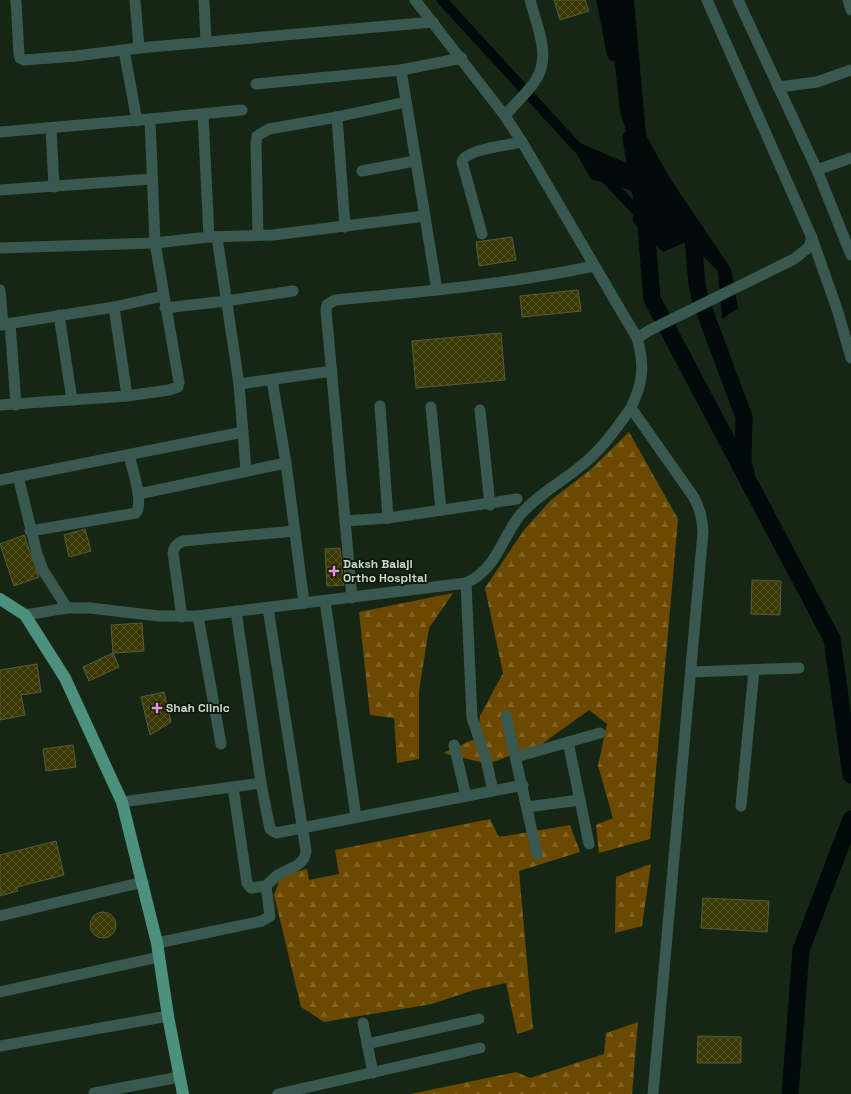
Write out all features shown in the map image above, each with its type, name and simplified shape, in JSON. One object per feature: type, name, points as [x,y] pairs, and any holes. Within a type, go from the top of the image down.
[{"type":"main road","points":[[0,599],[25,615],[65,678],[122,802],[157,943],[168,1016],[183,1094]]},
{"type":"street","points":[[16,0],[20,58],[30,60],[139,48],[433,22]]},
{"type":"street","points":[[136,0],[139,48]]},
{"type":"street","points":[[204,0],[206,42]]},
{"type":"street","points":[[25,615],[67,608],[90,608],[160,616],[198,616],[466,583],[478,578],[486,569],[519,516],[530,504],[546,489],[589,459],[608,438],[631,408],[641,385],[643,367],[637,338],[522,142],[508,112],[415,0]]},
{"type":"street","points":[[508,112],[529,90],[543,66],[543,50],[530,0]]},
{"type":"street","points":[[707,0],[812,238],[838,312],[851,358]]},
{"type":"street","points":[[738,0],[818,170],[851,255]]},
{"type":"street","points":[[848,0],[851,10]]},
{"type":"street","points":[[124,50],[136,121]]},
{"type":"street","points":[[256,84],[401,70],[462,58]]},
{"type":"street","points":[[401,70],[437,290]]},
{"type":"street","points":[[778,87],[817,82],[851,70]]},
{"type":"street","points":[[258,235],[257,136],[269,129],[337,117],[406,102]]},
{"type":"street","points":[[0,132],[136,121],[242,110]]},
{"type":"street","points":[[203,114],[213,237],[226,301],[239,384],[246,471]]},
{"type":"street","points":[[337,117],[345,227]]},
{"type":"street","points":[[0,405],[127,396],[169,390],[178,386],[179,382],[165,308],[155,243],[150,119]]},
{"type":"street","points":[[51,128],[54,187]]},
{"type":"street","points":[[482,234],[462,162],[463,159],[470,153],[522,142]]},
{"type":"street","points":[[818,170],[851,158]]},
{"type":"street","points":[[362,171],[415,162]]},
{"type":"street","points":[[0,190],[152,179]]},
{"type":"street","points":[[0,248],[155,243],[213,237],[290,234],[425,216]]},
{"type":"street","points":[[637,338],[650,330],[757,279],[794,259],[808,247],[812,238]]},
{"type":"street","points":[[352,598],[326,310],[330,301],[437,290],[546,276],[594,266]]},
{"type":"street","points":[[0,290],[16,405]]},
{"type":"street","points":[[165,308],[293,291]]},
{"type":"street","points":[[4,324],[114,307],[163,296]]},
{"type":"street","points":[[114,307],[127,396]]},
{"type":"street","points":[[59,315],[72,400]]},
{"type":"street","points":[[239,384],[332,371]]},
{"type":"street","points":[[272,380],[286,463],[304,603]]},
{"type":"street","points":[[380,406],[388,518]]},
{"type":"street","points":[[431,407],[441,510]]},
{"type":"street","points":[[631,408],[693,496],[699,506],[702,519],[691,672],[653,1094]]},
{"type":"street","points":[[480,410],[490,504]]},
{"type":"street","points":[[0,480],[243,432]]},
{"type":"street","points":[[30,531],[136,513],[139,508],[138,494],[129,455]]},
{"type":"street","points":[[138,494],[286,463]]},
{"type":"street","points":[[18,476],[30,531],[43,570],[67,608]]},
{"type":"street","points":[[346,521],[388,518],[517,499]]},
{"type":"street","points":[[182,617],[173,553],[177,544],[184,541],[295,531]]},
{"type":"street","points":[[466,583],[472,718],[486,759],[493,791]]},
{"type":"street","points":[[325,601],[356,817]]},
{"type":"street","points":[[233,787],[247,883],[251,888],[266,886],[273,878],[296,866],[306,857],[304,827],[268,608]]},
{"type":"street","points":[[236,611],[260,783],[269,824],[273,832],[276,833],[523,785]]},
{"type":"street","points":[[198,616],[220,744]]},
{"type":"street","points":[[691,672],[798,668]]},
{"type":"street","points":[[742,806],[754,670]]},
{"type":"street","points":[[506,716],[523,785],[537,854]]},
{"type":"street","points":[[516,757],[600,733]]},
{"type":"street","points":[[568,742],[590,844]]},
{"type":"street","points":[[454,745],[466,796]]},
{"type":"street","points":[[122,802],[260,783]]},
{"type":"street","points":[[527,807],[580,800]]},
{"type":"street","points":[[0,916],[143,882]]},
{"type":"street","points":[[157,943],[266,919],[270,916],[271,912],[266,886]]},
{"type":"street","points":[[0,992],[159,957]]},
{"type":"street","points":[[0,1046],[168,1016]]},
{"type":"street","points":[[367,1044],[479,1019]]},
{"type":"street","points":[[363,1023],[373,1073]]},
{"type":"street","points":[[278,1094],[480,1048]]},
{"type":"street","points":[[94,1093],[180,1077]]},
{"type":"green space","points":[[629,432],[678,519],[650,839],[599,853],[596,825],[613,818],[598,766],[607,724],[589,710],[542,744],[488,764],[443,753],[477,738],[480,716],[503,673],[485,588],[524,530],[551,500],[590,470]]},
{"type":"green space","points":[[453,593],[429,628],[419,691],[419,759],[397,763],[394,718],[370,715],[359,612]]},
{"type":"green space","points":[[490,819],[499,837],[570,825],[580,852],[519,871],[533,1029],[517,1034],[506,983],[474,990],[432,1004],[324,1022],[301,1007],[274,895],[281,876],[307,869],[309,880],[339,874],[335,850]]},
{"type":"green space","points":[[651,864],[642,926],[615,933],[616,877]]},
{"type":"green space","points":[[638,1022],[632,1094],[411,1094],[516,1072],[530,1078],[604,1054],[606,1033]]},
{"type":"shaded area","points":[[608,0],[634,0],[646,135],[669,177],[731,269],[738,308],[722,319],[718,271],[688,241],[663,252],[633,222],[633,191],[591,179],[567,137],[637,168],[620,111]]},
{"type":"building","points":[[554,0],[585,0],[589,11],[560,20]]},
{"type":"building","points":[[512,237],[516,260],[479,266],[476,242]]},
{"type":"building","points":[[578,290],[581,311],[522,317],[520,296]]},
{"type":"building","points":[[501,333],[505,380],[416,388],[412,341]]},
{"type":"building","points":[[85,529],[91,551],[69,557],[64,535]]},
{"type":"building","points":[[24,535],[39,577],[14,586],[0,544]]},
{"type":"building","points":[[340,548],[344,585],[327,586],[325,549]]},
{"type":"building","points":[[752,580],[781,581],[780,615],[751,614]]},
{"type":"building","points":[[142,623],[144,651],[113,653],[111,625]]},
{"type":"building","points":[[113,653],[119,667],[89,681],[83,667]]},
{"type":"building","points":[[37,664],[41,692],[21,695],[25,715],[0,720],[0,670]]},
{"type":"building","points":[[164,692],[171,722],[150,735],[141,697]]},
{"type":"building","points":[[73,745],[76,767],[46,771],[43,749]]},
{"type":"building","points":[[56,841],[64,875],[17,887],[18,891],[0,896],[0,855]]},
{"type":"building","points":[[703,898],[769,901],[767,932],[701,928]]},
{"type":"building","points":[[103,912],[112,916],[116,925],[112,934],[103,938],[94,934],[90,925],[94,916]]},
{"type":"building","points":[[698,1036],[741,1037],[741,1063],[697,1063]]},
{"type":"waterway","points":[[442,0],[577,147]]},
{"type":"waterway","points":[[605,0],[615,53]]},
{"type":"waterway","points":[[631,138],[640,191]]},
{"type":"waterway","points":[[603,175],[642,217]]},
{"type":"waterway","points":[[645,215],[652,299],[832,639],[851,775]]},
{"type":"waterway","points":[[682,228],[693,238],[697,284],[700,299],[744,417],[743,463],[746,472]]},
{"type":"waterway","points":[[790,1094],[801,950],[851,819]]},
{"type":"place","name":"Daksh Balaji Ortho Hospital","points":[[334,571]]},
{"type":"place","name":"Shah Clinic","points":[[157,708]]}]
